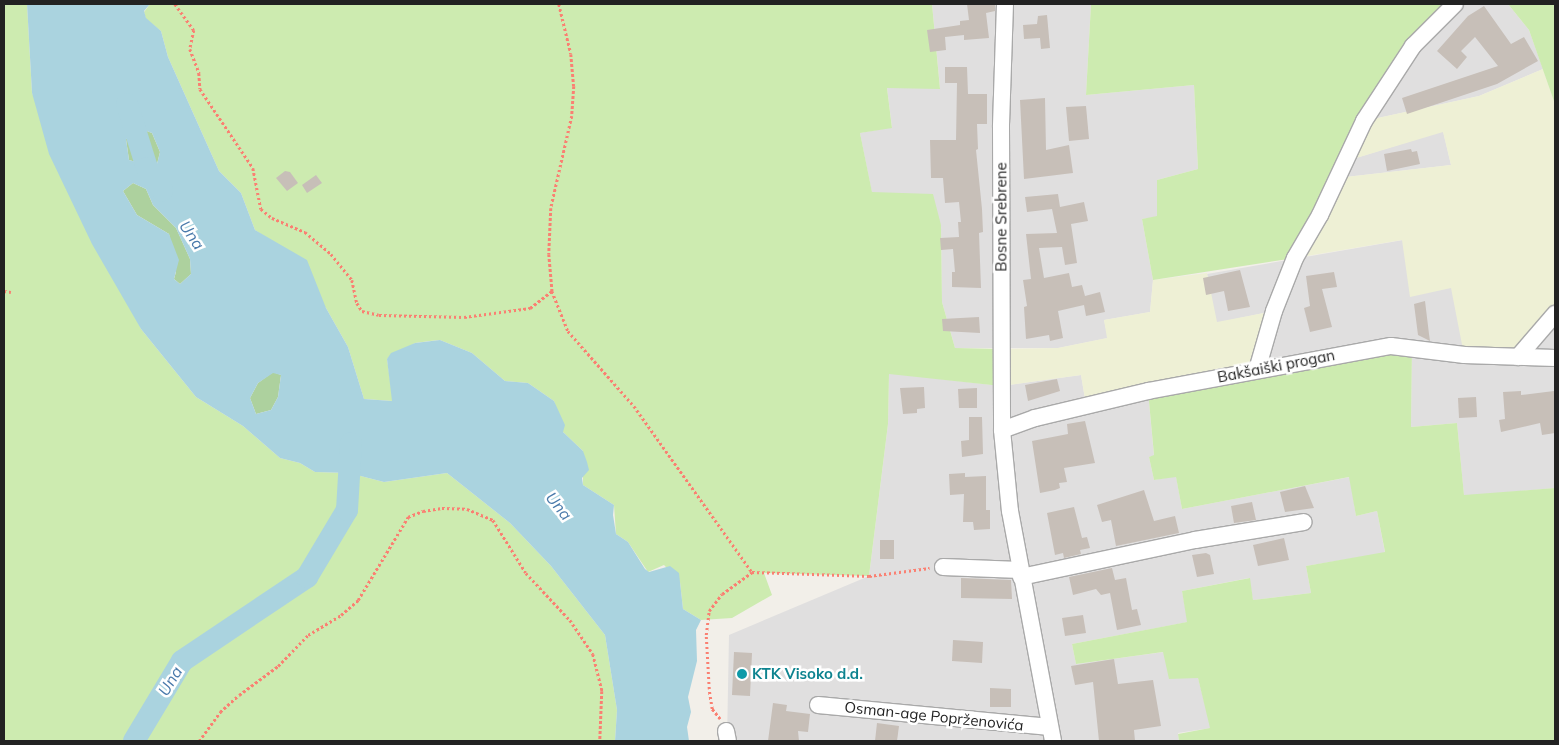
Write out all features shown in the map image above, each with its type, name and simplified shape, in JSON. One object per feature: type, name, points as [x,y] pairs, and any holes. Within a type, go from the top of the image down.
[{"type":"street","name":"Bosne Srebrene","points":[[1005,4],[1001,127],[1002,430],[1010,511],[1051,734]]},
{"type":"street","points":[[1257,370],[1274,311],[1295,258],[1320,214],[1364,121],[1389,78],[1413,46],[1455,4]]},
{"type":"street","points":[[1518,357],[1555,314]]},
{"type":"street","name":"Bakšaiški progan","points":[[1002,430],[1086,405],[1257,370],[1391,346],[1464,355],[1555,358]]},
{"type":"street","points":[[943,567],[1021,573],[1195,540],[1304,522]]},
{"type":"street","name":"Osman-age Poprženovića","points":[[818,705],[1051,734]]},
{"type":"path","points":[[175,4],[194,30],[190,50],[198,73],[200,89],[253,168],[261,209],[305,232],[331,254],[352,280],[357,303],[362,311],[379,315],[464,317],[530,308],[552,290]]},
{"type":"path","points":[[559,4],[571,54],[574,86],[572,116],[551,208],[549,254],[552,290],[568,330],[634,406],[752,572]]},
{"type":"path","points":[[4,291],[11,292]]},
{"type":"path","points":[[199,741],[220,712],[239,694],[278,666],[308,635],[342,615],[358,600],[408,517],[423,510],[442,508],[467,509],[493,520],[526,574],[570,620],[593,654],[602,691],[600,741]]},
{"type":"path","points":[[727,736],[712,709],[706,635],[709,611],[722,594],[752,572],[868,576],[902,569],[943,567]]},
{"type":"shaded area","points":[[932,4],[1091,4],[1086,95],[1194,85],[1198,169],[1157,180],[1157,217],[1142,219],[1153,280],[1150,312],[1104,320],[1108,338],[1058,348],[955,348],[942,302],[941,225],[872,193],[860,133],[892,127],[887,88],[940,88]]},
{"type":"shaded area","points":[[1455,4],[1508,4],[1529,30],[1543,69],[1479,96],[1364,121]]},
{"type":"shaded area","points":[[1443,131],[1451,165],[1337,178],[1343,162]]},
{"type":"shaded area","points":[[1403,240],[1451,287],[1555,314],[1555,488],[1464,496],[1457,423],[1411,427],[1412,347],[1257,370],[1273,311],[1216,323],[1207,274]]},
{"type":"shaded area","points":[[889,373],[1001,386],[1081,375],[1086,405],[1148,391],[1154,456],[1149,457],[1154,480],[1176,476],[1182,509],[1350,477],[1356,516],[1377,511],[1385,553],[1306,566],[1311,593],[1253,600],[1249,578],[1182,591],[1188,622],[1072,644],[1076,664],[1164,652],[1198,678],[1211,728],[1178,733],[1179,741],[727,741],[729,635],[869,576],[888,424]]},
{"type":"green space","points":[[4,4],[27,4],[32,93],[141,329],[196,397],[243,426],[280,458],[300,463],[315,472],[349,473],[384,482],[447,473],[510,523],[551,566],[605,635],[617,710],[615,741],[4,741]]},
{"type":"green space","points":[[150,4],[932,4],[940,89],[887,88],[892,128],[860,133],[872,192],[933,194],[941,225],[942,302],[955,348],[1001,349],[1001,386],[889,374],[888,424],[869,576],[764,573],[772,595],[732,618],[701,620],[683,609],[680,582],[664,565],[648,572],[628,542],[616,534],[614,505],[583,485],[583,451],[563,432],[554,401],[528,383],[505,381],[472,353],[440,340],[415,343],[387,359],[393,401],[364,399],[348,347],[326,308],[273,242],[255,230],[241,193],[219,171],[168,57],[161,31],[146,19],[144,12]]},
{"type":"green space","points":[[1091,4],[1455,4],[1413,46],[1295,258],[1153,280],[1142,219],[1157,216],[1157,180],[1198,169],[1194,85],[1086,95]]},
{"type":"green space","points":[[1508,4],[1555,4],[1555,104],[1529,30]]},
{"type":"green space","points":[[1543,69],[1555,104],[1555,314],[1518,357],[1464,355],[1451,288],[1410,297],[1402,240],[1295,258],[1337,178],[1451,165],[1443,132],[1343,162],[1364,121],[1479,96]]},
{"type":"green space","points":[[144,130],[152,133],[160,152],[156,168],[129,160],[126,139]]},
{"type":"green space","points":[[133,183],[146,189],[153,205],[176,228],[190,259],[191,274],[180,284],[174,279],[176,272],[169,234],[137,215],[123,191]]},
{"type":"green space","points":[[1207,273],[1217,322],[1274,311],[1257,370],[1086,405],[1081,375],[1001,386],[1001,349],[1058,348],[1107,338],[1104,320],[1150,312],[1153,280]]},
{"type":"green space","points":[[1412,347],[1411,427],[1457,423],[1464,495],[1555,488],[1555,741],[1179,741],[1178,734],[1210,728],[1198,678],[1169,679],[1163,652],[1076,664],[1072,644],[1187,622],[1182,591],[1250,578],[1253,600],[1311,593],[1306,566],[1385,552],[1377,511],[1356,516],[1349,477],[1182,509],[1176,477],[1154,480],[1149,457],[1154,455],[1148,391]]},
{"type":"green space","points":[[273,372],[281,375],[278,397],[271,410],[256,414],[250,398],[258,383]]},
{"type":"water","points":[[27,4],[150,4],[144,11],[146,18],[161,31],[168,57],[219,171],[241,193],[255,230],[307,260],[326,308],[348,347],[364,399],[392,401],[387,359],[391,353],[415,343],[440,340],[472,353],[505,381],[528,383],[554,401],[565,425],[563,432],[583,451],[587,462],[589,470],[582,478],[583,485],[614,505],[613,515],[616,534],[628,542],[645,569],[649,572],[670,566],[679,573],[683,609],[701,620],[696,630],[697,661],[688,697],[691,712],[687,727],[689,741],[615,741],[617,710],[605,635],[551,566],[510,523],[447,473],[384,482],[349,473],[315,472],[300,463],[280,458],[243,426],[196,397],[141,329],[92,244],[49,154],[32,93]],"holes":[[[144,130],[152,133],[160,152],[156,168],[129,160],[126,139]],[[133,183],[146,189],[153,205],[176,228],[190,259],[191,274],[180,284],[174,279],[179,260],[169,234],[137,215],[123,191]],[[273,373],[281,375],[278,397],[271,410],[256,414],[250,398],[258,383]]]},
{"type":"building","points":[[967,4],[995,4],[995,11],[986,13],[989,38],[964,40],[964,35],[945,37],[946,50],[930,52],[927,30],[960,25],[960,21],[969,20]]},
{"type":"building","points":[[1484,6],[1511,44],[1524,37],[1538,61],[1497,84],[1407,114],[1402,98],[1498,66],[1475,37],[1461,51],[1467,57],[1457,69],[1437,51],[1468,16]]},
{"type":"building","points":[[1047,15],[1050,48],[1041,49],[1040,38],[1024,39],[1023,25],[1037,24],[1038,16]]},
{"type":"building","points":[[945,67],[967,67],[968,94],[987,94],[987,124],[977,124],[978,149],[976,150],[983,232],[979,233],[981,288],[952,287],[952,272],[955,272],[953,249],[941,250],[940,238],[959,237],[958,222],[961,222],[959,202],[945,203],[943,178],[931,178],[930,140],[956,140],[957,83],[945,83]]},
{"type":"building","points":[[1045,98],[1046,150],[1069,145],[1073,173],[1024,179],[1020,100]]},
{"type":"building","points":[[1086,106],[1089,139],[1069,141],[1066,107]]},
{"type":"building","points":[[1411,149],[1412,152],[1417,151],[1420,164],[1387,171],[1384,154]]},
{"type":"building","points":[[285,171],[290,172],[298,183],[287,191],[276,178]]},
{"type":"building","points":[[316,175],[322,183],[307,193],[302,185]]},
{"type":"building","points":[[1058,194],[1060,207],[1084,202],[1088,221],[1071,224],[1077,263],[1065,265],[1062,247],[1039,248],[1044,278],[1069,273],[1072,287],[1082,285],[1085,296],[1100,292],[1105,312],[1086,316],[1084,305],[1058,311],[1063,338],[1050,341],[1049,335],[1026,339],[1024,307],[1027,306],[1023,280],[1031,279],[1026,234],[1057,233],[1052,209],[1027,212],[1025,197]]},
{"type":"building","points":[[1240,270],[1250,307],[1228,311],[1224,291],[1206,295],[1203,278]]},
{"type":"building","points":[[1334,272],[1337,287],[1322,289],[1332,327],[1310,332],[1304,308],[1310,306],[1306,276]]},
{"type":"building","points":[[1425,301],[1430,341],[1418,335],[1414,304]]},
{"type":"building","points":[[979,317],[980,333],[943,331],[942,319]]},
{"type":"building","points":[[1057,379],[1060,391],[1028,401],[1025,385]]},
{"type":"building","points":[[924,387],[925,408],[917,409],[917,413],[903,414],[900,388]]},
{"type":"building","points":[[977,388],[977,408],[959,408],[958,389]]},
{"type":"building","points":[[1521,391],[1521,395],[1554,391],[1555,433],[1542,435],[1540,423],[1501,432],[1499,420],[1505,419],[1503,392]]},
{"type":"building","points":[[1476,397],[1477,417],[1459,418],[1458,398]]},
{"type":"building","points":[[969,417],[982,417],[983,454],[962,457],[961,441],[969,440]]},
{"type":"building","points":[[1085,421],[1095,463],[1064,468],[1067,482],[1059,483],[1060,488],[1040,493],[1032,441],[1068,434],[1067,424]]},
{"type":"building","points":[[965,473],[965,477],[986,476],[986,510],[990,510],[990,529],[974,530],[973,522],[963,522],[964,494],[950,495],[949,474]]},
{"type":"building","points":[[1305,486],[1314,508],[1285,512],[1280,492]]},
{"type":"building","points":[[1144,490],[1154,521],[1175,516],[1179,533],[1116,546],[1111,520],[1102,522],[1097,505]]},
{"type":"building","points":[[1252,502],[1256,520],[1234,523],[1231,506]]},
{"type":"building","points":[[1074,507],[1082,538],[1087,537],[1090,548],[1080,550],[1081,554],[1064,558],[1063,553],[1055,555],[1047,513]]},
{"type":"building","points":[[1284,538],[1289,560],[1258,566],[1253,545]]},
{"type":"building","points":[[880,540],[894,540],[894,559],[880,559]]},
{"type":"building","points":[[1206,553],[1210,555],[1214,574],[1197,577],[1192,555]]},
{"type":"building","points":[[1112,568],[1115,580],[1126,578],[1132,610],[1137,609],[1141,625],[1117,630],[1110,593],[1101,595],[1096,589],[1073,595],[1069,577]]},
{"type":"building","points":[[961,578],[1011,580],[1012,599],[961,598]]},
{"type":"building","points":[[1083,615],[1086,633],[1065,636],[1062,618]]},
{"type":"building","points":[[953,640],[983,642],[982,663],[952,661]]},
{"type":"building","name":"KTK Visoko d.d.","points":[[734,652],[752,653],[750,696],[732,695]]},
{"type":"building","points":[[1114,659],[1118,684],[1153,680],[1161,726],[1134,730],[1135,741],[1099,741],[1093,682],[1075,685],[1071,666]]},
{"type":"building","points":[[990,688],[1011,689],[1011,707],[990,707]]},
{"type":"building","points":[[773,703],[787,705],[786,711],[810,714],[808,732],[798,731],[799,741],[768,741]]},
{"type":"building","points":[[877,723],[899,726],[897,741],[875,741]]},
{"type":"waterway","name":"Una","points":[[127,104],[147,168],[162,190]]},
{"type":"waterway","name":"Una","points":[[134,741],[182,661],[307,577],[347,510],[351,443]]},
{"type":"place","name":"KTK Visoko d.d.","points":[[742,674]]}]
